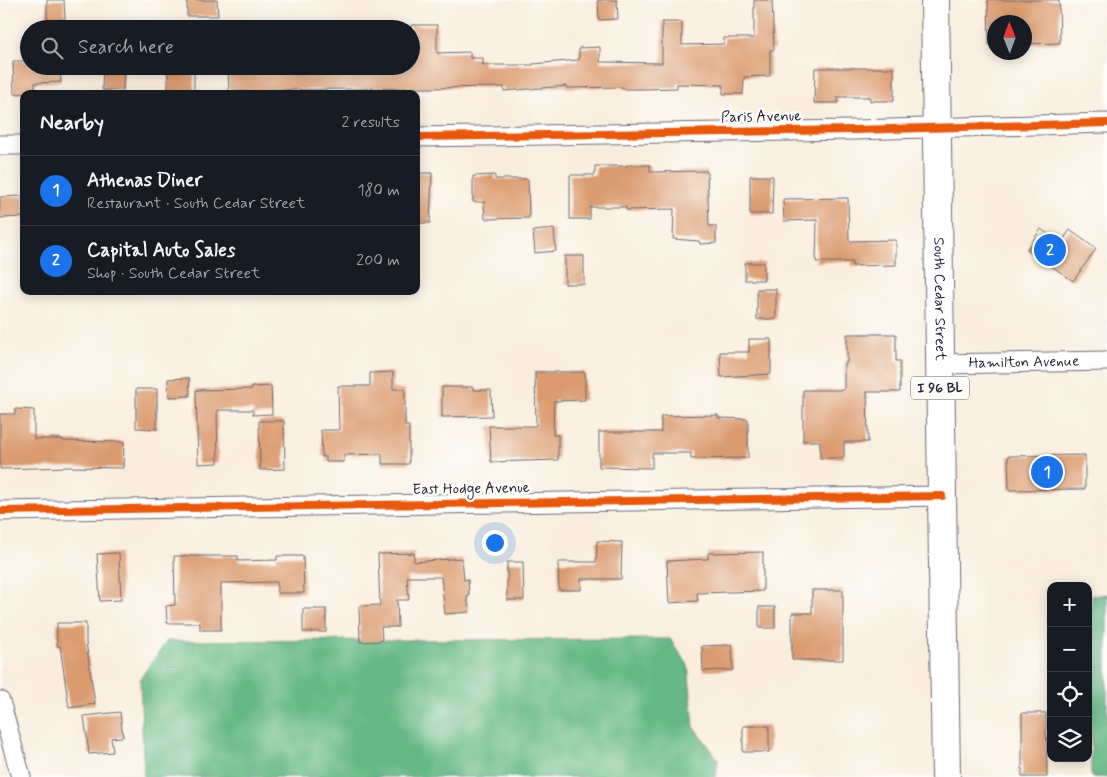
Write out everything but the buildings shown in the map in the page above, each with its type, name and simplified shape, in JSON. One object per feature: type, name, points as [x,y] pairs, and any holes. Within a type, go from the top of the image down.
[{"type":"main road","name":"South Cedar Street","points":[[935,0],[946,777]]},
{"type":"street","name":"Paris Avenue","points":[[420,138],[854,130],[937,126],[1107,123]]},
{"type":"street","points":[[0,145],[20,145]]},
{"type":"street","name":"Hamilton Avenue","points":[[940,364],[1107,360]]},
{"type":"street","name":"East Hodge Avenue","points":[[0,511],[942,496]]},
{"type":"street","points":[[0,701],[21,777]]},
{"type":"green space","points":[[1107,594],[1107,777],[1091,777],[1092,596]]},
{"type":"green space","points":[[670,639],[688,665],[694,727],[718,759],[716,777],[144,777],[140,679],[167,641]]},
{"type":"cycle path","points":[[420,137],[854,130],[1107,123]]},
{"type":"cycle path","points":[[0,511],[942,496]]},
{"type":"place","name":"Capital Auto Sales","points":[[1050,250]]},
{"type":"place","name":"Athenas Diner","points":[[1047,472]]}]
